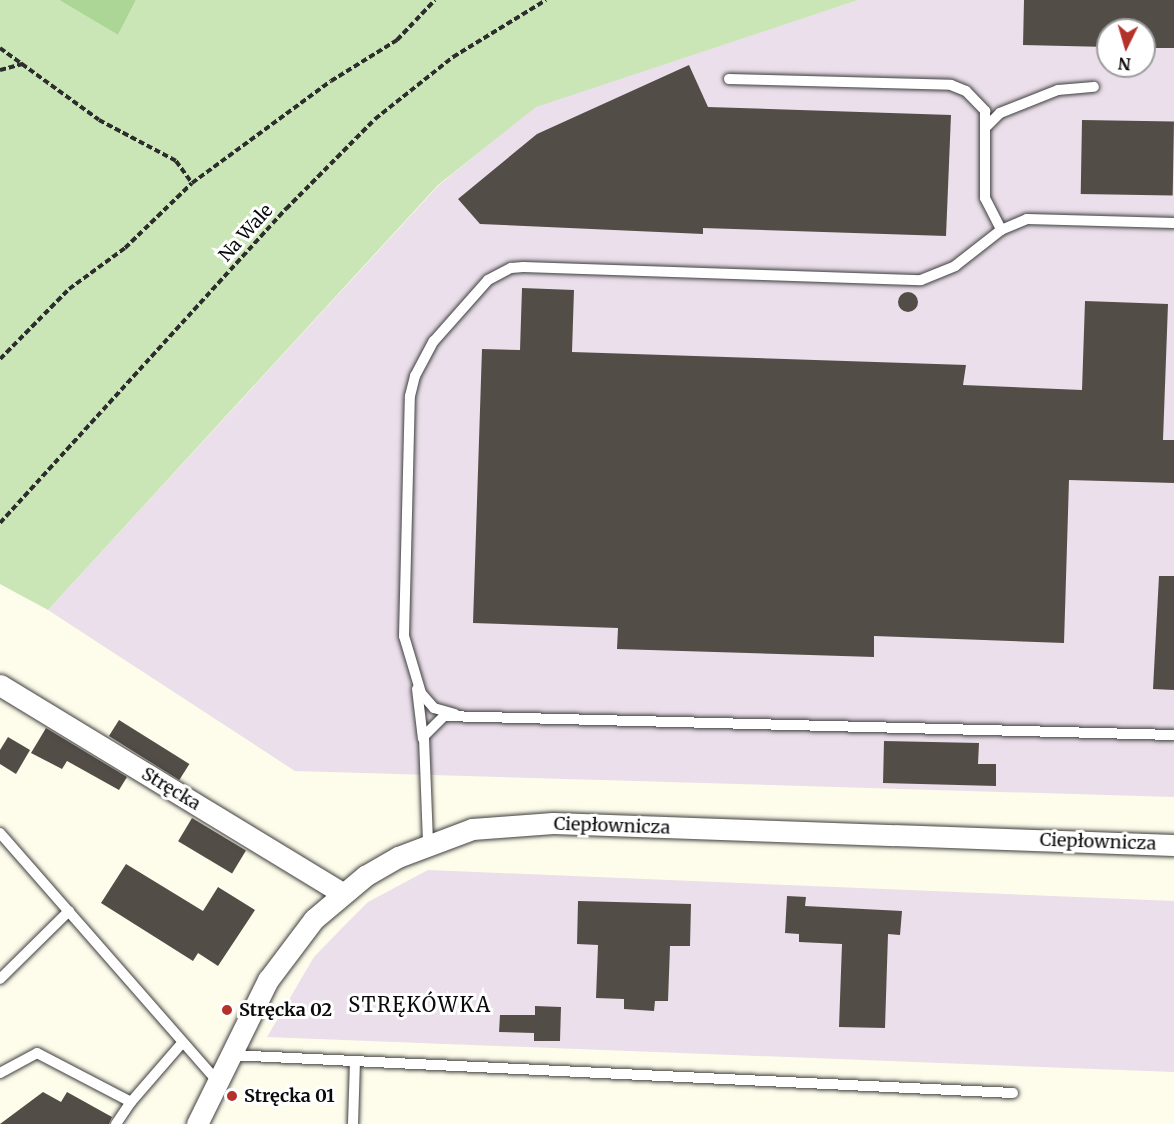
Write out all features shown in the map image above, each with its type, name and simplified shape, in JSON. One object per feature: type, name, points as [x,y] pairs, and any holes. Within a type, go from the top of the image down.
[{"type":"street","name":"Stręcka","points":[[0,685],[342,893]]},
{"type":"street","name":"Ciepłownicza","points":[[197,1124],[268,980],[290,947],[342,893],[365,876],[428,842],[501,825],[553,823],[1174,845]]},
{"type":"lane","points":[[729,79],[951,86],[978,101],[987,126],[985,198],[1001,230]]},
{"type":"lane","points":[[987,126],[1000,113],[1058,90],[1094,87]]},
{"type":"lane","points":[[428,842],[423,742],[416,681],[403,626],[410,396],[415,376],[434,341],[488,280],[511,268],[523,267],[921,280],[955,266],[1001,230],[1015,222],[1041,218],[1174,223]]},
{"type":"lane","points":[[416,681],[434,708],[455,714],[1174,735]]},
{"type":"lane","points":[[423,742],[427,730],[437,719],[455,714]]},
{"type":"lane","points":[[0,832],[217,1081]]},
{"type":"lane","points":[[0,979],[69,911]]},
{"type":"lane","points":[[117,1124],[131,1102],[183,1042]]},
{"type":"lane","points":[[0,1073],[37,1053],[131,1102]]},
{"type":"lane","points":[[230,1055],[1013,1093]]},
{"type":"lane","points":[[353,1124],[355,1061]]},
{"type":"path","points":[[0,359],[69,289],[125,248],[192,183],[331,81],[397,40],[435,0]]},
{"type":"path","name":"Na Wale","points":[[0,523],[286,209],[375,119],[453,57],[546,0]]},
{"type":"path","points":[[0,48],[99,120],[176,161],[192,183]]},
{"type":"path","points":[[0,70],[24,64]]},
{"type":"shaded area","points":[[858,0],[1174,0],[1174,797],[295,771],[48,610],[439,185],[536,106]]},
{"type":"shaded area","points":[[428,870],[1174,901],[1174,1072],[267,1037],[314,957],[368,902]]},
{"type":"green space","points":[[0,0],[59,0],[118,35],[136,0],[858,0],[536,107],[438,185],[48,610],[0,584]]},
{"type":"green space","points":[[59,0],[136,0],[118,35]]},
{"type":"building","points":[[1024,0],[1174,0],[1174,48],[1156,48],[1156,18],[1096,18],[1096,47],[1023,45]]},
{"type":"building","points":[[689,65],[708,107],[951,115],[946,236],[703,228],[703,234],[480,224],[458,199],[537,134]]},
{"type":"building","points":[[1082,120],[1174,122],[1173,196],[1081,194]]},
{"type":"building","points":[[522,288],[574,290],[572,352],[966,365],[963,385],[1082,390],[1085,301],[1168,304],[1163,440],[1174,440],[1174,483],[1069,480],[1064,643],[874,636],[874,657],[617,649],[618,628],[473,623],[482,349],[520,350]]},
{"type":"building","points":[[908,292],[915,295],[918,302],[915,309],[908,312],[901,309],[898,302],[901,295]]},
{"type":"building","points":[[1159,576],[1174,576],[1174,690],[1153,689]]},
{"type":"building","points":[[119,720],[189,764],[179,780],[109,736]]},
{"type":"building","points":[[46,728],[127,777],[119,790],[67,761],[62,769],[31,753]]},
{"type":"building","points":[[8,737],[30,750],[16,774],[0,764],[0,750]]},
{"type":"building","points":[[884,741],[979,743],[978,764],[996,764],[996,786],[883,783]]},
{"type":"building","points":[[192,818],[246,850],[232,874],[178,841]]},
{"type":"building","points":[[126,864],[203,911],[218,887],[255,910],[218,966],[198,953],[193,961],[101,903]]},
{"type":"building","points":[[787,896],[806,897],[805,906],[902,911],[900,935],[888,934],[885,1028],[839,1027],[842,944],[799,942],[799,934],[785,933]]},
{"type":"building","points":[[578,901],[691,904],[690,946],[670,946],[668,1001],[655,1001],[654,1011],[624,1009],[624,999],[596,998],[598,945],[577,944]]},
{"type":"building","points":[[535,1006],[561,1007],[560,1041],[534,1041],[534,1033],[499,1032],[500,1015],[535,1015]]},
{"type":"building","points":[[43,1092],[61,1102],[67,1092],[112,1117],[109,1124],[0,1124]]},
{"type":"place","name":"Stręcka 02","points":[[227,1010]]},
{"type":"place","name":"Stręcka 01","points":[[232,1096]]},
{"type":"district","name":"STRĘKÓWKA","points":[[420,1004]]}]
